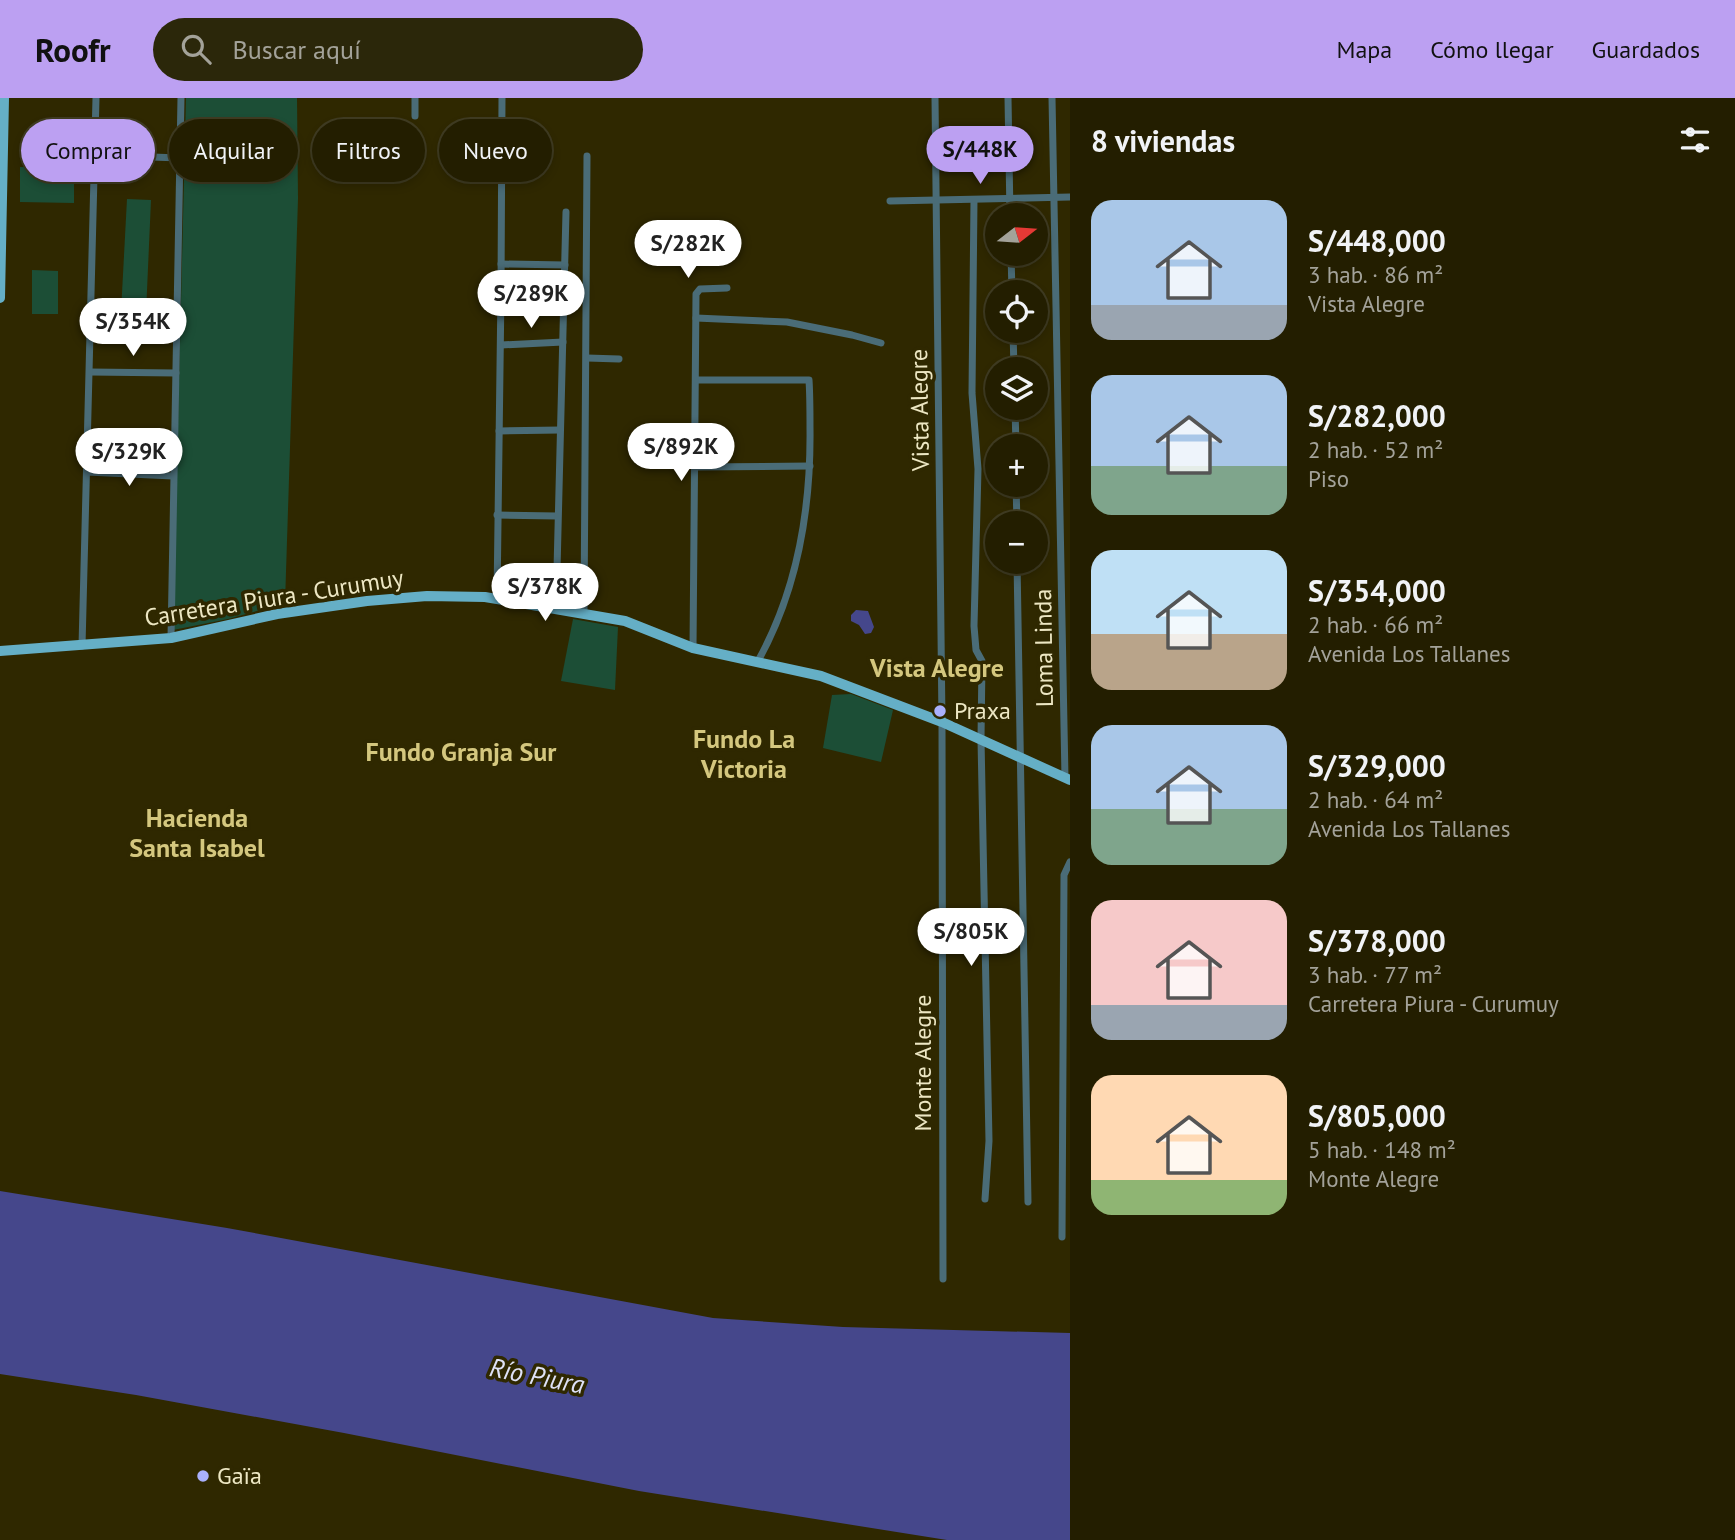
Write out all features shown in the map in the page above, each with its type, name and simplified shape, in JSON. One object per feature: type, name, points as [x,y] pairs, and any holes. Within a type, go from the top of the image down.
[{"type":"main road","points":[[0,298],[4,98]]},
{"type":"main road","name":"Carretera Piura - Curumuy","points":[[0,651],[171,638],[277,614],[367,601],[437,595],[496,599],[625,621],[693,648],[821,676],[981,738],[1067,779]]},
{"type":"street","points":[[96,98],[96,119]]},
{"type":"street","points":[[181,98],[181,119]]},
{"type":"street","points":[[415,98],[415,116]]},
{"type":"street","points":[[496,599],[502,98]]},
{"type":"street","name":"Vista Alegre","points":[[935,98],[942,722]]},
{"type":"street","points":[[1007,98],[1010,203]]},
{"type":"street","name":"Loma Linda","points":[[1052,98],[1067,779]]},
{"type":"street","points":[[584,614],[587,156]]},
{"type":"street","points":[[82,646],[94,182]]},
{"type":"street","points":[[171,638],[180,182]]},
{"type":"street","points":[[890,201],[1070,197]]},
{"type":"street","points":[[974,200],[972,393],[978,469],[974,626],[976,650],[982,661],[981,738],[989,1141],[985,1199]]},
{"type":"street","points":[[556,609],[566,212]]},
{"type":"street","points":[[501,264],[565,265]]},
{"type":"street","points":[[693,648],[697,290],[727,288]]},
{"type":"street","points":[[696,317],[787,322],[881,343]]},
{"type":"street","points":[[500,345],[563,342]]},
{"type":"street","points":[[587,359],[620,359]]},
{"type":"street","points":[[90,372],[177,373]]},
{"type":"street","points":[[697,380],[809,380],[810,466],[807,503],[794,571],[782,614],[758,661]]},
{"type":"street","points":[[499,431],[561,430]]},
{"type":"street","points":[[696,467],[810,466]]},
{"type":"street","points":[[87,472],[173,476]]},
{"type":"street","points":[[497,515],[557,516]]},
{"type":"street","points":[[1017,574],[1028,1202]]},
{"type":"street","name":"Monte Alegre","points":[[942,722],[943,1279]]},
{"type":"street","points":[[1062,1237],[1064,874],[1070,862]]},
{"type":"green space","points":[[186,98],[297,98],[297,119],[185,119]]},
{"type":"green space","points":[[20,167],[21,182],[74,182],[74,203],[20,202]]},
{"type":"green space","points":[[184,182],[298,182],[285,603],[228,619],[173,630]]},
{"type":"green space","points":[[127,199],[151,200],[146,313],[121,312]]},
{"type":"green space","points":[[32,270],[58,271],[58,314],[32,314]]},
{"type":"green space","points":[[573,619],[618,627],[615,690],[561,681]]},
{"type":"green space","points":[[851,694],[893,710],[881,762],[823,748],[832,695]]},
{"type":"water","points":[[856,610],[868,611],[874,627],[871,633],[865,634],[859,625],[851,621],[851,615]]},
{"type":"water","name":"Río Piura","points":[[0,1191],[227,1228],[713,1318],[843,1327],[1070,1333],[1070,1540],[947,1540],[639,1491],[344,1433],[136,1395],[0,1374]]},
{"type":"place","name":"Praxa","points":[[940,711]]},
{"type":"place","name":"Gaïa","points":[[203,1476]]},
{"type":"district","name":"Vista Alegre","points":[[937,668]]},
{"type":"district","name":"Fundo Granja Sur","points":[[461,752]]},
{"type":"district","name":"Fundo La Victoria","points":[[744,754]]},
{"type":"district","name":"Hacienda Santa Isabel","points":[[197,833]]}]
